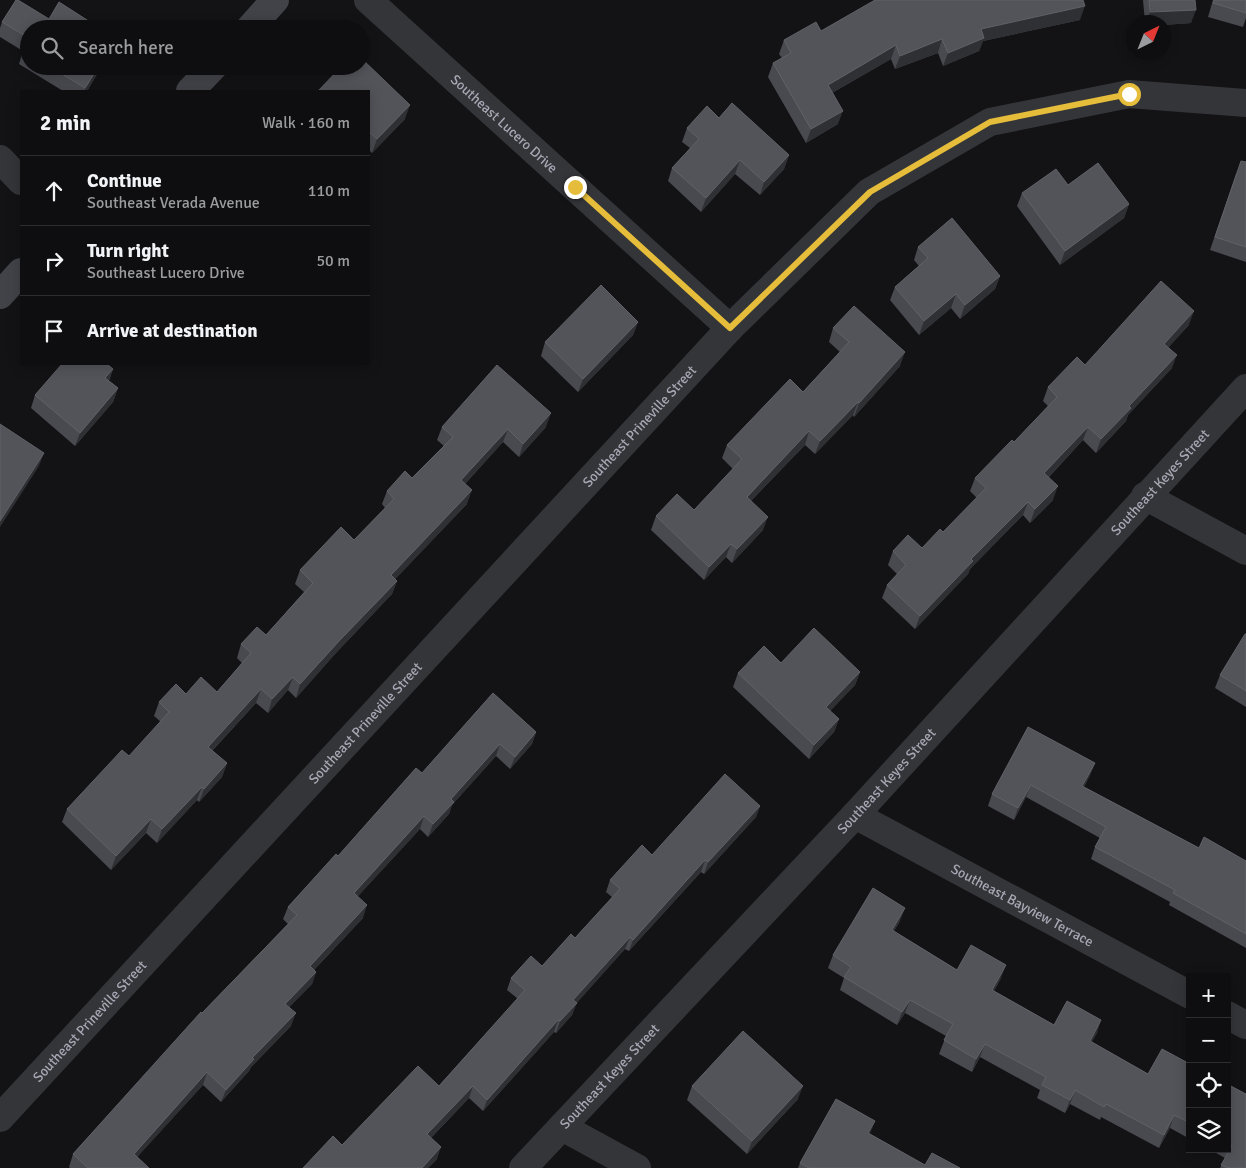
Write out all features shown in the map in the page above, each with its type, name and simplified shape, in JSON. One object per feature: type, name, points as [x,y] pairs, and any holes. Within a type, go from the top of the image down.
[{"type":"street","points":[[257,20],[275,0]]},
{"type":"street","name":"Southeast Lucero Drive","points":[[368,0],[730,328]]},
{"type":"street","points":[[191,90],[205,75]]},
{"type":"street","name":"Southeast Prineville Street","points":[[0,1118],[730,328],[870,192],[990,122],[1129,94],[1246,103]]},
{"type":"street","points":[[0,159],[20,179]]},
{"type":"street","points":[[0,295],[20,273]]},
{"type":"street","name":"Southeast Keyes Street","points":[[523,1168],[855,815],[1145,496],[1246,388]]},
{"type":"street","points":[[1145,496],[1246,551]]},
{"type":"street","name":"Southeast Bayview Terrace","points":[[855,815],[1186,993]]},
{"type":"street","points":[[1231,1017],[1246,1025]]},
{"type":"street","points":[[562,1127],[637,1168]]},
{"type":"building","points":[[16,0],[49,19],[59,2],[87,20],[20,20],[20,33],[2,22]]},
{"type":"building","points":[[875,0],[1083,0],[1085,6],[981,29],[984,38],[948,53],[942,39],[900,56],[896,45],[828,85],[843,111],[811,129],[773,63],[791,53],[784,40],[816,22],[821,31]]},
{"type":"building","points":[[1149,0],[1195,0],[1196,10],[1150,12]]},
{"type":"building","points":[[1214,0],[1246,0],[1246,13],[1213,3]]},
{"type":"building","points":[[370,67],[410,105],[377,139],[370,133],[370,90],[319,90],[333,75],[370,75]]},
{"type":"building","points":[[64,75],[93,75],[85,88]]},
{"type":"building","points":[[732,103],[789,155],[764,182],[740,160],[706,198],[672,168],[699,139],[687,128],[707,106],[719,118]]},
{"type":"building","points":[[1241,161],[1246,162],[1246,247],[1215,237]]},
{"type":"building","points":[[1098,163],[1129,204],[1065,251],[1022,193],[1056,169],[1068,185]]},
{"type":"building","points":[[952,218],[1000,276],[965,305],[956,294],[924,321],[895,287],[928,258],[918,247]]},
{"type":"building","points":[[1161,281],[1194,311],[1164,344],[1177,355],[1101,439],[1088,427],[1044,473],[1058,486],[1035,509],[1028,502],[971,559],[973,561],[920,616],[887,585],[906,565],[893,551],[908,535],[922,548],[940,529],[943,532],[986,488],[975,478],[1012,440],[1014,442],[1057,397],[1048,387],[1077,357],[1085,365]]},
{"type":"building","points":[[601,285],[638,322],[583,379],[545,342]]},
{"type":"building","points":[[854,306],[905,352],[859,403],[820,441],[809,431],[747,497],[768,517],[737,549],[731,544],[709,567],[656,516],[677,494],[694,510],[742,459],[727,445],[790,379],[803,392],[849,342],[833,328]]},
{"type":"building","points":[[61,365],[108,365],[113,369],[105,378],[118,388],[80,433],[35,395]]},
{"type":"building","points":[[497,365],[551,413],[523,444],[508,429],[461,480],[472,490],[391,575],[397,581],[300,684],[293,677],[272,699],[261,689],[208,747],[227,763],[204,789],[202,787],[162,829],[151,819],[116,856],[67,809],[122,750],[129,756],[169,712],[159,702],[176,684],[186,694],[201,677],[217,692],[251,653],[241,644],[257,627],[266,635],[313,583],[300,570],[341,527],[354,540],[394,499],[387,491],[405,471],[412,478],[453,437],[442,427]]},
{"type":"building","points":[[0,424],[44,453],[0,521]]},
{"type":"building","points":[[814,628],[860,672],[826,707],[839,719],[814,745],[738,673],[764,646],[781,663]]},
{"type":"building","points":[[1246,634],[1246,691],[1220,675]]},
{"type":"building","points":[[493,693],[536,732],[515,757],[500,744],[451,799],[454,802],[433,824],[424,816],[354,893],[367,905],[310,966],[316,972],[285,1004],[296,1013],[252,1058],[254,1059],[226,1090],[207,1072],[134,1154],[149,1168],[88,1168],[73,1154],[201,1012],[297,915],[288,907],[336,854],[338,856],[416,768],[422,773]]},
{"type":"building","points":[[1028,727],[1095,763],[1082,786],[1199,848],[1204,837],[1246,861],[1246,934],[1173,893],[1175,890],[1095,847],[1106,827],[1031,785],[1018,808],[992,794]]},
{"type":"building","points":[[725,774],[760,806],[708,862],[705,860],[633,940],[630,937],[573,1000],[577,1003],[560,1021],[558,1020],[487,1100],[473,1086],[427,1134],[441,1147],[422,1168],[303,1168],[333,1136],[342,1145],[418,1066],[439,1086],[525,990],[511,978],[531,956],[542,966],[571,934],[575,938],[620,889],[610,880],[642,845],[652,855]]},
{"type":"building","points":[[873,888],[905,908],[892,930],[957,970],[971,945],[1006,965],[992,990],[1054,1025],[1067,1001],[1101,1020],[1090,1041],[1148,1074],[1162,1049],[1186,1062],[1186,1121],[1174,1115],[1164,1135],[1106,1104],[1104,1107],[1075,1090],[1070,1100],[1042,1085],[1046,1077],[985,1044],[976,1059],[944,1040],[953,1024],[910,1000],[902,1012],[844,977],[851,967],[833,955]]},
{"type":"building","points":[[743,1031],[803,1086],[752,1141],[692,1086]]},
{"type":"building","points":[[1231,1086],[1246,1094],[1246,1168],[1228,1168],[1221,1165],[1228,1153],[1231,1153]]},
{"type":"building","points":[[836,1099],[875,1121],[868,1133],[925,1165],[932,1153],[960,1168],[809,1168],[800,1163]]},
{"type":"route","points":[[575,187],[730,328],[870,192],[990,122],[1129,94]]}]
